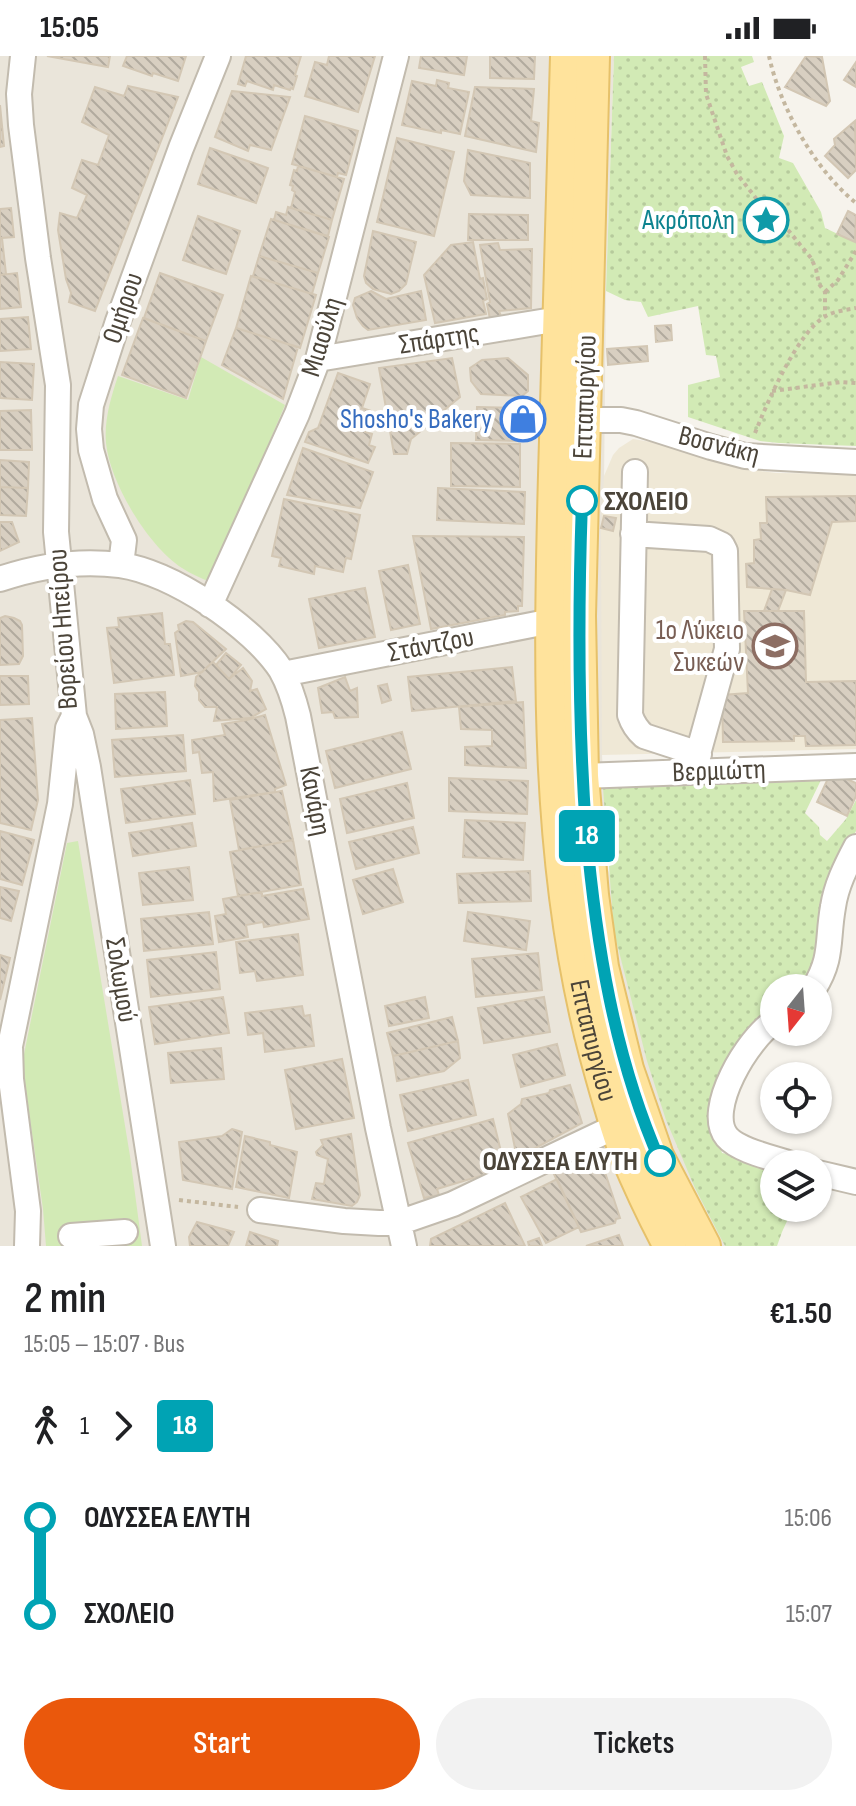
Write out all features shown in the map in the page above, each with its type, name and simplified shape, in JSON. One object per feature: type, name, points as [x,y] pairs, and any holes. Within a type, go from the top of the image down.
[{"type":"main road","name":"Επταπυργίου","points":[[567,56],[559,319],[565,619],[591,880],[599,947],[634,1092],[657,1156],[704,1246]]},
{"type":"main road","name":"Επταπυργίου","points":[[593,56],[584,420],[565,619],[555,776],[566,900],[583,1006],[617,1126],[670,1246]]},
{"type":"street","name":"Βορείου Ηπείρου","points":[[23,56],[19,94],[21,125],[59,401],[55,518],[74,716],[68,728],[60,804],[9,1052],[28,1211],[27,1246]]},
{"type":"street","name":"Ομήρου","points":[[121,565],[123,537],[98,480],[90,444],[91,405],[118,321],[218,56]]},
{"type":"street","name":"Μιαούλη","points":[[210,605],[297,414],[318,359],[396,56]]},
{"type":"street","name":"Σπάρτης","points":[[318,359],[559,319]]},
{"type":"street","points":[[57,379],[81,377],[102,369]]},
{"type":"street","name":"Βοσνάκη","points":[[584,420],[636,423],[745,456],[856,462]]},
{"type":"street","points":[[633,534],[709,539],[722,545],[725,551],[727,649],[696,763],[638,731],[632,723],[629,706],[633,534],[635,472]]},
{"type":"street","name":"Κανάρη","points":[[0,579],[58,565],[121,565],[135,568],[210,605],[251,636],[283,674],[298,716],[401,1234]]},
{"type":"street","name":"Στάντζου","points":[[283,674],[565,619]]},
{"type":"street","name":"Σολωμού","points":[[74,716],[88,767],[163,1246]]},
{"type":"street","name":"Βερμιώτη","points":[[582,776],[696,763],[856,766]]},
{"type":"street","points":[[822,974],[828,958],[837,888],[856,847]]},
{"type":"street","points":[[760,1034],[738,1065],[724,1097],[721,1121],[730,1140],[760,1153]]},
{"type":"street","points":[[260,1210],[379,1223],[401,1234],[453,1204],[617,1126]]},
{"type":"street","points":[[832,1176],[856,1182]]},
{"type":"street","points":[[71,1236],[125,1232]]},
{"type":"path","points":[[705,56],[706,94],[727,156],[759,202],[784,225],[811,258],[819,284],[825,292],[825,316]]},
{"type":"path","points":[[769,56],[785,108],[820,164],[855,200]]},
{"type":"path","points":[[825,292],[832,288],[856,251]]},
{"type":"path","points":[[745,456],[772,391],[812,327],[825,316],[856,308]]},
{"type":"path","points":[[772,391],[841,382],[856,383]]},
{"type":"path","points":[[156,1198],[260,1210]]},
{"type":"shaded area","points":[[0,56],[614,56],[606,291],[604,483],[602,755],[608,869],[725,1246],[0,1246]]},
{"type":"shaded area","points":[[633,439],[657,443],[737,468],[776,473],[856,474],[856,749],[602,755],[601,528],[604,476],[613,455]]},
{"type":"green space","points":[[614,56],[752,56],[754,62],[741,67],[749,86],[762,82],[784,136],[779,158],[793,163],[821,212],[825,228],[856,241],[856,446],[760,441],[688,417],[688,385],[720,377],[716,356],[706,355],[698,306],[648,317],[641,302],[625,300],[606,291]]},
{"type":"green space","points":[[201,357],[285,405],[210,582],[169,558],[144,529],[115,476],[106,443],[109,409],[118,376],[188,400]]},
{"type":"green space","points":[[821,780],[805,813],[827,841],[846,819],[856,800],[856,831],[846,850],[815,974],[760,974],[760,1038],[714,1125],[722,1153],[753,1158],[760,1166],[760,1222],[787,1222],[777,1246],[725,1246],[695,1188],[666,1120],[647,1061],[614,932],[603,788]]},
{"type":"green space","points":[[78,841],[142,1246],[46,1246],[22,1064],[67,843]]},
{"type":"building","points":[[47,56],[110,56],[108,67]]},
{"type":"building","points":[[127,56],[186,56],[178,81],[123,66]]},
{"type":"building","points":[[246,56],[301,56],[293,89],[274,85],[273,90],[247,81],[245,86],[238,84]]},
{"type":"building","points":[[329,56],[375,56],[358,112],[305,96],[315,62],[327,65]]},
{"type":"building","points":[[421,56],[467,56],[464,75],[419,68]]},
{"type":"building","points":[[490,56],[535,56],[534,79],[490,78]]},
{"type":"building","points":[[806,56],[822,57],[830,101],[826,106],[785,87]]},
{"type":"building","points":[[856,62],[856,87],[844,80]]},
{"type":"building","points":[[437,80],[449,83],[448,88],[469,92],[460,134],[402,125],[412,81],[436,86]]},
{"type":"building","points":[[128,86],[178,97],[95,311],[69,302],[71,293],[58,230],[60,213],[77,218],[87,195],[72,188],[82,160],[98,165],[109,135],[82,122],[95,87],[124,96]]},
{"type":"building","points":[[475,87],[534,89],[531,121],[539,123],[536,152],[465,136]]},
{"type":"building","points":[[232,91],[290,97],[271,150],[250,145],[248,151],[215,137]]},
{"type":"building","points":[[0,105],[4,146],[0,147]]},
{"type":"building","points":[[305,116],[358,131],[346,175],[338,173],[337,177],[292,164]]},
{"type":"building","points":[[855,121],[856,170],[848,178],[825,156],[835,145],[834,139]]},
{"type":"building","points":[[397,138],[454,152],[434,236],[377,222]]},
{"type":"building","points":[[210,148],[268,168],[256,203],[198,184]]},
{"type":"building","points":[[468,150],[530,163],[530,198],[471,195],[464,181]]},
{"type":"building","points":[[298,166],[344,179],[332,220],[291,208],[295,192],[290,185]]},
{"type":"building","points":[[288,207],[332,220],[328,236],[274,220],[276,212],[286,215]]},
{"type":"building","points":[[11,208],[14,237],[2,238],[6,274],[0,275],[0,209]]},
{"type":"building","points":[[848,211],[856,215],[855,242],[837,234]]},
{"type":"building","points":[[469,214],[528,215],[528,240],[468,240]]},
{"type":"building","points":[[198,216],[240,231],[226,274],[183,260]]},
{"type":"building","points":[[271,219],[329,237],[318,273],[259,256]]},
{"type":"building","points":[[373,231],[416,242],[406,284],[391,294],[373,289],[364,276]]},
{"type":"building","points":[[473,242],[487,299],[483,301],[486,314],[435,323],[424,275],[451,245]]},
{"type":"building","points":[[498,243],[500,250],[532,249],[531,308],[499,311],[501,316],[490,319],[480,245]]},
{"type":"building","points":[[259,256],[318,273],[312,294],[253,276]]},
{"type":"building","points":[[17,273],[21,307],[0,309],[0,275]]},
{"type":"building","points":[[160,273],[223,295],[206,341],[144,318]]},
{"type":"building","points":[[251,276],[316,295],[300,348],[236,328]]},
{"type":"building","points":[[371,291],[386,299],[421,291],[426,320],[368,330],[357,318],[353,305],[355,298]]},
{"type":"building","points":[[28,317],[31,349],[0,351],[0,319]]},
{"type":"building","points":[[143,318],[206,341],[186,398],[122,375]]},
{"type":"building","points":[[671,325],[672,340],[656,342],[655,326]]},
{"type":"building","points":[[236,328],[298,347],[283,399],[222,365]]},
{"type":"building","points":[[647,346],[648,361],[608,365],[607,349]]},
{"type":"building","points":[[452,358],[460,397],[438,415],[426,417],[427,426],[411,439],[407,454],[394,454],[379,368]]},
{"type":"building","points":[[508,358],[528,375],[528,391],[522,396],[481,394],[471,381],[470,368],[482,360]]},
{"type":"building","points":[[0,362],[34,364],[32,400],[0,398]]},
{"type":"building","points":[[338,373],[370,384],[362,408],[371,411],[365,432],[372,434],[369,445],[375,447],[368,463],[305,442],[309,432],[318,428]]},
{"type":"building","points":[[477,407],[528,408],[527,441],[476,440]]},
{"type":"building","points":[[31,410],[32,450],[0,450],[0,411]]},
{"type":"building","points":[[451,443],[520,444],[520,487],[451,486]]},
{"type":"building","points":[[303,448],[373,472],[360,508],[287,495]]},
{"type":"building","points":[[0,460],[29,462],[28,488],[0,487]]},
{"type":"building","points":[[0,487],[28,488],[26,516],[0,515]]},
{"type":"building","points":[[438,488],[525,492],[524,524],[437,520]]},
{"type":"building","points":[[856,496],[856,521],[832,522],[810,595],[747,587],[746,564],[754,563],[754,540],[761,539],[760,523],[767,523],[766,497]]},
{"type":"building","points":[[284,499],[360,515],[351,559],[346,558],[343,572],[315,566],[314,574],[279,566],[281,558],[272,556]]},
{"type":"building","points":[[604,516],[616,518],[613,531],[601,528]]},
{"type":"building","points":[[0,522],[12,522],[19,542],[0,551]]},
{"type":"building","points":[[413,536],[524,537],[522,606],[518,606],[518,611],[505,612],[505,615],[431,629]]},
{"type":"building","points":[[408,565],[420,624],[391,630],[379,571]]},
{"type":"building","points":[[365,588],[375,637],[319,648],[309,599]]},
{"type":"building","points":[[772,589],[786,590],[778,611],[764,611]]},
{"type":"building","name":"1ο Λύκειο Συκεών","points":[[744,611],[804,611],[806,682],[856,681],[856,745],[806,746],[805,736],[794,736],[794,741],[723,742],[722,695],[748,693]]},
{"type":"building","points":[[162,613],[165,644],[170,644],[174,675],[114,683],[107,628],[119,627],[118,618]]},
{"type":"building","points":[[5,616],[20,621],[22,625],[23,656],[19,664],[0,665],[0,618]]},
{"type":"building","points":[[193,622],[226,649],[202,672],[181,676],[175,633],[179,630],[178,625]]},
{"type":"building","points":[[226,653],[241,665],[229,679],[216,665]]},
{"type":"building","points":[[213,662],[229,679],[243,668],[252,681],[250,691],[257,689],[266,709],[250,718],[214,721],[217,707],[205,707],[199,700],[195,686],[196,677]]},
{"type":"building","points":[[512,667],[516,701],[412,711],[408,677]]},
{"type":"building","points":[[0,676],[28,676],[29,704],[0,705]]},
{"type":"building","points":[[345,677],[350,691],[357,688],[358,717],[335,718],[333,712],[322,713],[318,688]]},
{"type":"building","points":[[387,684],[391,700],[382,703],[378,686]]},
{"type":"building","points":[[165,692],[167,726],[116,729],[115,694]]},
{"type":"building","points":[[523,702],[526,768],[465,765],[465,747],[492,746],[492,730],[461,729],[459,707]]},
{"type":"building","points":[[265,715],[286,785],[275,789],[275,792],[214,801],[213,772],[202,773],[199,752],[193,753],[192,740],[225,735],[222,724]]},
{"type":"building","points":[[32,718],[38,800],[31,830],[0,823],[0,720]]},
{"type":"building","points":[[402,732],[411,769],[335,788],[326,751]]},
{"type":"building","points":[[183,735],[186,771],[115,777],[112,740]]},
{"type":"building","points":[[831,772],[856,783],[856,796],[847,816],[817,802]]},
{"type":"building","points":[[449,778],[528,781],[527,814],[449,811]]},
{"type":"building","points":[[190,780],[195,814],[126,823],[121,789]]},
{"type":"building","points":[[407,783],[414,818],[347,833],[340,799]]},
{"type":"building","points":[[282,791],[293,840],[239,850],[230,800]]},
{"type":"building","points":[[465,820],[525,823],[523,860],[463,857]]},
{"type":"building","points":[[192,823],[196,846],[133,856],[129,833]]},
{"type":"building","points":[[413,827],[419,853],[356,869],[349,842]]},
{"type":"building","points":[[0,831],[34,840],[22,885],[0,879]]},
{"type":"building","points":[[293,840],[301,885],[238,896],[230,852]]},
{"type":"building","points":[[189,867],[193,900],[143,905],[139,873]]},
{"type":"building","points":[[393,869],[403,902],[363,914],[353,880]]},
{"type":"building","points":[[530,871],[531,901],[459,903],[457,874]]},
{"type":"building","points":[[0,887],[19,891],[11,921],[0,918]]},
{"type":"building","points":[[303,889],[309,919],[264,927],[263,922],[246,925],[248,937],[219,942],[215,916],[226,914],[223,899]]},
{"type":"building","points":[[209,912],[213,944],[144,951],[141,919]]},
{"type":"building","points":[[468,912],[530,921],[526,950],[464,941]]},
{"type":"building","points":[[298,934],[303,975],[257,981],[255,971],[240,973],[236,942]]},
{"type":"building","points":[[216,952],[220,989],[151,997],[147,960]]},
{"type":"building","points":[[538,953],[542,990],[476,997],[472,959]]},
{"type":"building","points":[[0,955],[10,958],[0,1000]]},
{"type":"building","points":[[223,997],[229,1033],[155,1044],[149,1007]]},
{"type":"building","points":[[425,997],[429,1018],[389,1026],[385,1006]]},
{"type":"building","points":[[544,997],[550,1032],[484,1043],[478,1008]]},
{"type":"building","points":[[302,1006],[304,1016],[310,1015],[314,1046],[265,1052],[263,1033],[248,1035],[245,1013]]},
{"type":"building","points":[[452,1017],[458,1041],[393,1056],[387,1033]]},
{"type":"building","points":[[458,1041],[460,1058],[444,1071],[397,1081],[393,1056]]},
{"type":"building","points":[[557,1044],[565,1075],[521,1087],[513,1055]]},
{"type":"building","points":[[221,1048],[224,1079],[171,1083],[168,1053]]},
{"type":"building","points":[[342,1059],[354,1118],[296,1129],[285,1070]]},
{"type":"building","points":[[468,1080],[476,1115],[408,1131],[400,1095]]},
{"type":"building","points":[[570,1085],[582,1123],[517,1158],[508,1114],[521,1104],[522,1099]]},
{"type":"building","points":[[493,1119],[504,1164],[487,1174],[437,1189],[439,1195],[424,1198],[408,1143]]},
{"type":"building","points":[[232,1129],[242,1132],[232,1189],[183,1180],[179,1142],[222,1136]]},
{"type":"building","points":[[351,1134],[360,1195],[357,1202],[352,1206],[312,1199],[316,1183],[324,1184],[328,1159],[317,1155],[316,1152],[323,1145],[321,1140]]},
{"type":"building","points":[[245,1136],[297,1152],[289,1198],[236,1187]]},
{"type":"building","points":[[599,1154],[620,1218],[615,1223],[581,1232],[553,1172]]},
{"type":"building","points":[[557,1179],[579,1227],[546,1243],[521,1197]]},
{"type":"building","points":[[505,1203],[525,1246],[430,1246],[431,1239]]},
{"type":"building","points":[[197,1222],[234,1232],[228,1246],[190,1246],[189,1237]]},
{"type":"building","points":[[250,1232],[278,1241],[277,1246],[246,1246]]},
{"type":"building","points":[[619,1235],[623,1246],[586,1246]]},
{"type":"building","points":[[539,1238],[542,1246],[529,1246],[528,1242]]},
{"type":"bus line","name":"18","points":[[582,501],[579,576],[581,740],[592,895],[602,967],[620,1044],[660,1161]]},
{"type":"place","name":"Ακρόπολη","points":[[766,220]]},
{"type":"place","name":"Shosho's Bakery","points":[[523,419]]},
{"type":"place","name":"ΣΧΟΛΕΙΟ","points":[[582,501]]},
{"type":"place","name":"1ο Λύκειο Συκεών","points":[[775,646]]},
{"type":"place","name":"ΟΔΥΣΣΕΑ ΕΛΥΤΗ","points":[[660,1161]]}]
